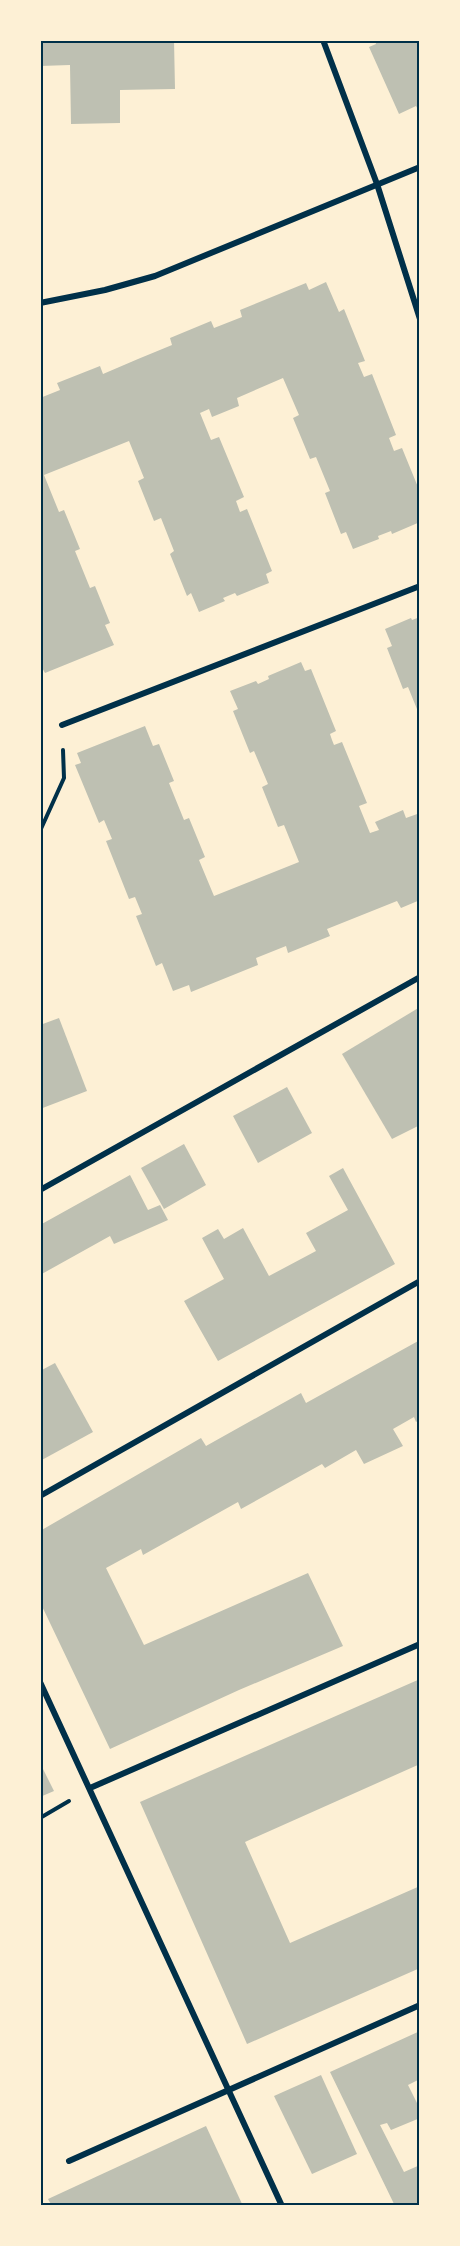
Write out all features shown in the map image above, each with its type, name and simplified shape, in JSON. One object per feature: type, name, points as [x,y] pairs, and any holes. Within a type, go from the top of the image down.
[{"type":"street","points":[[323,40],[377,184],[420,319]]},
{"type":"street","points":[[40,303],[155,276],[420,167]]},
{"type":"street","points":[[62,725],[420,586]]},
{"type":"street","points":[[40,1190],[420,977]]},
{"type":"street","points":[[40,1496],[420,1281]]},
{"type":"street","points":[[90,1788],[420,1644]]},
{"type":"street","points":[[40,1682],[282,2205]]},
{"type":"street","points":[[69,2161],[420,2005]]},
{"type":"path","points":[[40,831],[64,778],[62,725]]},
{"type":"building","points":[[40,40],[174,40],[175,89],[120,90],[120,123],[71,124],[70,65],[40,66]]},
{"type":"building","points":[[375,40],[420,40],[420,113],[416,106],[399,114],[369,47],[376,44]]},
{"type":"building","points":[[326,282],[339,312],[344,309],[365,361],[358,363],[364,377],[372,374],[396,435],[389,438],[394,451],[402,448],[420,492],[420,522],[392,534],[391,531],[378,536],[379,539],[353,549],[346,532],[341,534],[325,493],[330,491],[316,457],[310,459],[293,418],[299,415],[283,378],[237,398],[239,406],[212,417],[209,409],[200,413],[211,440],[219,437],[244,497],[236,501],[240,512],[247,509],[272,571],[266,574],[269,583],[237,596],[235,593],[223,598],[225,601],[199,612],[191,593],[187,596],[170,554],[174,551],[161,518],[154,521],[138,481],[144,478],[129,441],[44,475],[59,512],[64,510],[80,549],[75,551],[90,588],[95,586],[110,623],[105,625],[114,645],[45,673],[40,664],[40,398],[60,390],[57,383],[100,366],[103,374],[172,345],[170,338],[211,321],[214,328],[242,317],[240,310],[306,283],[309,290]]},
{"type":"building","points":[[420,617],[419,714],[408,687],[403,689],[387,648],[392,646],[385,629],[411,618],[412,620]]},
{"type":"building","points":[[301,662],[305,671],[311,669],[336,731],[330,734],[334,745],[342,742],[367,803],[359,806],[370,833],[379,830],[375,822],[403,810],[406,818],[420,813],[420,900],[401,908],[397,901],[327,929],[330,936],[288,953],[286,946],[256,958],[258,965],[191,992],[189,985],[173,991],[162,963],[156,966],[136,916],[142,914],[135,897],[129,899],[106,841],[112,839],[104,820],[99,823],[75,765],[81,763],[77,753],[145,726],[153,746],[159,744],[174,781],[169,783],[184,820],[189,818],[205,857],[199,860],[214,896],[299,862],[284,825],[278,827],[262,787],[268,784],[254,751],[250,753],[233,711],[238,709],[230,691],[256,681],[258,684],[269,679],[268,676]]},
{"type":"building","points":[[420,1007],[420,1125],[392,1139],[342,1054]]},
{"type":"building","points":[[59,1018],[87,1091],[40,1109],[40,1025]]},
{"type":"building","points":[[287,1087],[312,1133],[258,1163],[233,1116]]},
{"type":"building","points":[[184,1144],[206,1185],[164,1209],[141,1168]]},
{"type":"building","points":[[343,1168],[395,1264],[218,1361],[184,1301],[224,1279],[202,1238],[218,1229],[224,1239],[243,1228],[269,1276],[316,1251],[306,1233],[348,1210],[329,1176]]},
{"type":"building","points":[[130,1175],[148,1210],[160,1205],[168,1220],[114,1244],[110,1236],[40,1275],[40,1225]]},
{"type":"building","points":[[420,1340],[420,1419],[416,1422],[414,1417],[393,1429],[403,1446],[364,1464],[356,1450],[325,1468],[322,1464],[241,1509],[238,1502],[143,1555],[141,1549],[106,1568],[144,1645],[308,1573],[343,1646],[239,1690],[110,1749],[40,1602],[40,1531],[201,1438],[206,1446],[301,1393],[306,1403]]},
{"type":"building","points":[[55,1363],[93,1432],[40,1461],[40,1371]]},
{"type":"building","points":[[420,1679],[420,1764],[245,1842],[290,1943],[420,1886],[420,1968],[247,2044],[140,1802]]},
{"type":"building","points":[[40,1763],[54,1791],[40,1797]]},
{"type":"building","points":[[420,2031],[420,2079],[408,2085],[420,2109],[420,2118],[391,2130],[387,2123],[380,2125],[404,2172],[420,2165],[420,2206],[395,2206],[330,2072]]},
{"type":"building","points":[[321,2075],[357,2154],[312,2174],[274,2096]]},
{"type":"building","points":[[206,2126],[243,2206],[52,2206],[48,2199]]}]
